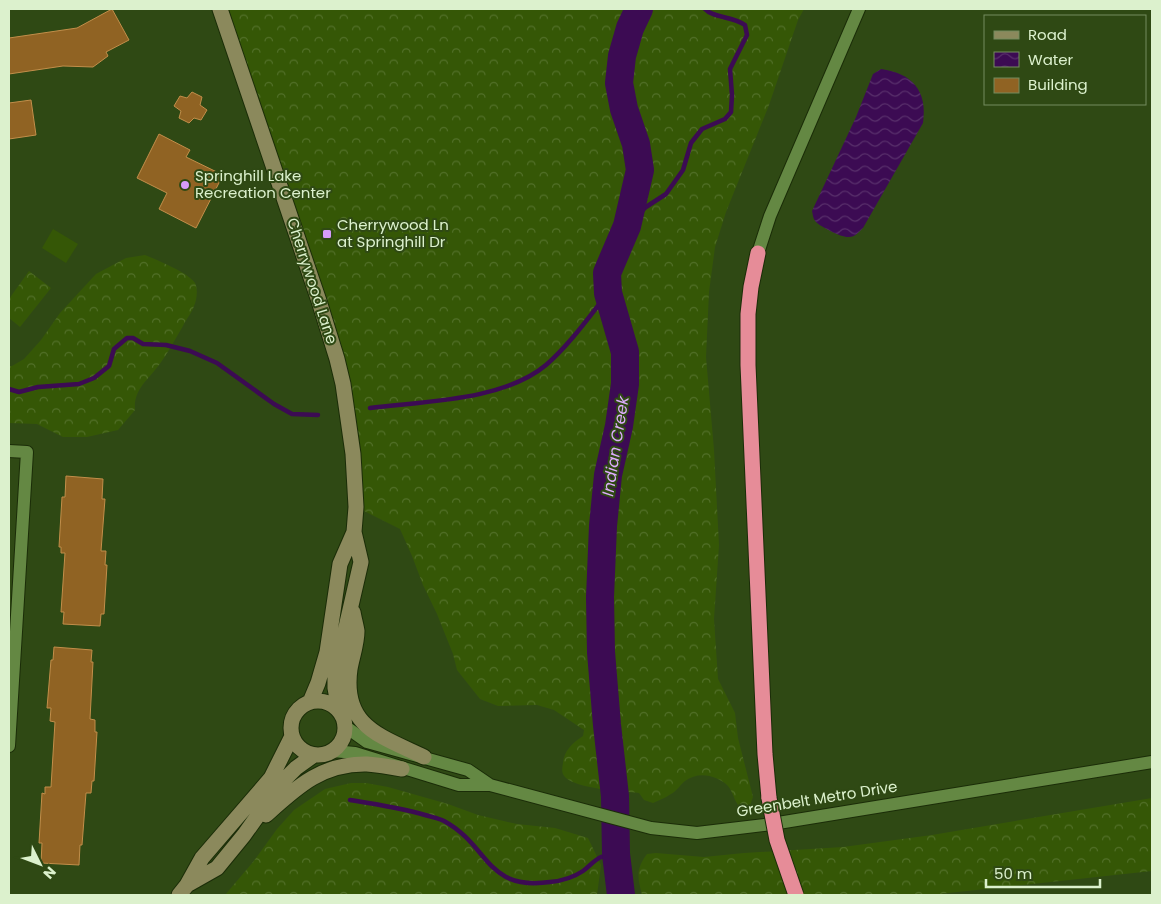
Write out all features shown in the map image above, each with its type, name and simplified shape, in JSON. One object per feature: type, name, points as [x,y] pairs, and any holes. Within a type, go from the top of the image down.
[{"type":"highway","points":[[758,253],[750,287],[748,365],[764,754],[769,798],[777,840],[786,871],[796,895]]},
{"type":"street","name":"Cherrywood Lane","points":[[220,9],[337,359],[343,384],[353,454],[356,507],[354,532],[361,562],[336,675],[335,688],[339,710]]},
{"type":"street","points":[[758,253],[773,208],[859,9]]},
{"type":"street","points":[[9,451],[27,452],[14,587],[9,746]]},
{"type":"street","name":"Cherrywood Lane","points":[[310,702],[327,652],[340,564],[354,532]]},
{"type":"street","points":[[352,604],[357,631],[348,686],[355,711],[361,721],[371,731],[424,757]]},
{"type":"street","points":[[325,701],[339,710],[346,727],[343,740],[333,751],[314,755],[304,752],[298,747],[292,736],[291,724],[293,716],[303,704],[325,701]]},
{"type":"street","name":"Greenbelt Metro Drive","points":[[346,727],[367,742],[468,770],[490,785]]},
{"type":"street","points":[[183,890],[202,858],[272,778],[292,736]]},
{"type":"street","name":"Greenbelt Metro Drive","points":[[333,751],[355,753],[459,785],[490,785],[651,828],[697,833],[772,824],[1152,762]]},
{"type":"street","points":[[183,890],[217,868],[244,835],[281,783],[296,768],[314,755]]},
{"type":"street","points":[[244,835],[299,785],[313,776],[328,770],[367,764],[402,768]]},
{"type":"green space","points":[[220,9],[804,9],[798,20],[769,105],[726,212],[715,247],[709,292],[706,357],[714,450],[719,545],[714,619],[718,679],[735,713],[738,738],[753,797],[749,808],[742,809],[737,804],[732,792],[724,782],[713,777],[701,775],[690,778],[673,793],[653,803],[644,800],[639,793],[601,789],[572,782],[564,776],[562,767],[569,748],[583,736],[584,730],[554,710],[537,705],[498,706],[480,699],[457,670],[453,654],[437,614],[400,529],[356,507],[347,411]]},
{"type":"green space","points":[[53,229],[78,244],[66,263],[42,248]]},
{"type":"green space","points":[[145,255],[172,267],[192,279],[197,288],[197,294],[192,311],[159,365],[139,391],[136,397],[135,410],[118,430],[87,437],[63,437],[37,424],[9,423],[9,366],[24,359],[41,340],[60,313],[96,274],[126,258]]},
{"type":"green space","points":[[29,271],[51,288],[20,327],[9,318],[9,299]]},
{"type":"green space","points":[[351,783],[366,783],[388,787],[448,804],[478,815],[517,824],[555,828],[588,838],[601,865],[597,895],[225,895],[294,810],[325,789]]},
{"type":"green space","points":[[1152,798],[1152,871],[930,895],[642,895],[639,884],[639,870],[647,854],[704,857],[843,847],[932,835]]},
{"type":"water","points":[[881,69],[901,75],[916,85],[923,102],[923,123],[863,228],[855,235],[846,237],[832,232],[816,222],[812,211],[856,117],[873,74]]},
{"type":"building","points":[[112,9],[129,40],[106,52],[108,56],[93,67],[63,66],[9,74],[9,38],[77,28]]},
{"type":"building","points":[[192,92],[202,97],[200,105],[207,110],[201,120],[194,118],[189,123],[179,118],[181,111],[174,106],[180,96],[187,98]]},
{"type":"building","points":[[31,100],[36,135],[9,139],[9,103]]},
{"type":"building","name":"Springhill Lake Recreation Center","points":[[159,134],[190,150],[186,157],[223,175],[196,228],[159,209],[167,193],[137,178]]},
{"type":"building","points":[[66,476],[103,479],[102,499],[105,499],[101,551],[106,551],[105,565],[107,565],[104,614],[101,614],[100,626],[63,624],[64,612],[61,612],[65,553],[61,553],[61,547],[59,547],[62,497],[65,497]]},
{"type":"building","points":[[54,647],[92,650],[90,719],[95,720],[95,732],[97,732],[94,781],[92,781],[91,793],[86,793],[79,865],[41,863],[42,843],[39,843],[42,793],[45,794],[45,787],[51,787],[55,722],[50,721],[51,708],[47,708]]},
{"type":"waterway","name":"Indian Creek","points":[[621,895],[616,854],[615,796],[601,652],[600,597],[603,526],[608,475],[619,426],[625,384],[625,352],[608,293],[607,273],[627,226],[640,170],[636,144],[624,109],[619,83],[622,56],[630,28],[639,9]]},
{"type":"waterway","points":[[627,226],[646,207],[666,194],[683,170],[691,143],[702,129],[725,119],[731,112],[730,69],[747,35],[745,25],[713,14],[705,9]]},
{"type":"waterway","points":[[370,408],[438,401],[486,393],[528,377],[546,365],[563,348],[608,293]]},
{"type":"waterway","points":[[9,389],[19,392],[38,387],[79,384],[94,378],[109,366],[114,349],[127,338],[133,338],[143,344],[166,345],[190,351],[217,363],[274,404],[292,414],[318,415]]},
{"type":"waterway","points":[[350,800],[407,810],[444,821],[471,842],[500,873],[512,880],[529,883],[563,880],[579,873],[601,857],[616,854]]},
{"type":"place","name":"Springhill Lake Recreation Center","points":[[185,185]]},
{"type":"place","name":"Cherrywood Ln at Springhill Dr","points":[[327,234]]}]
